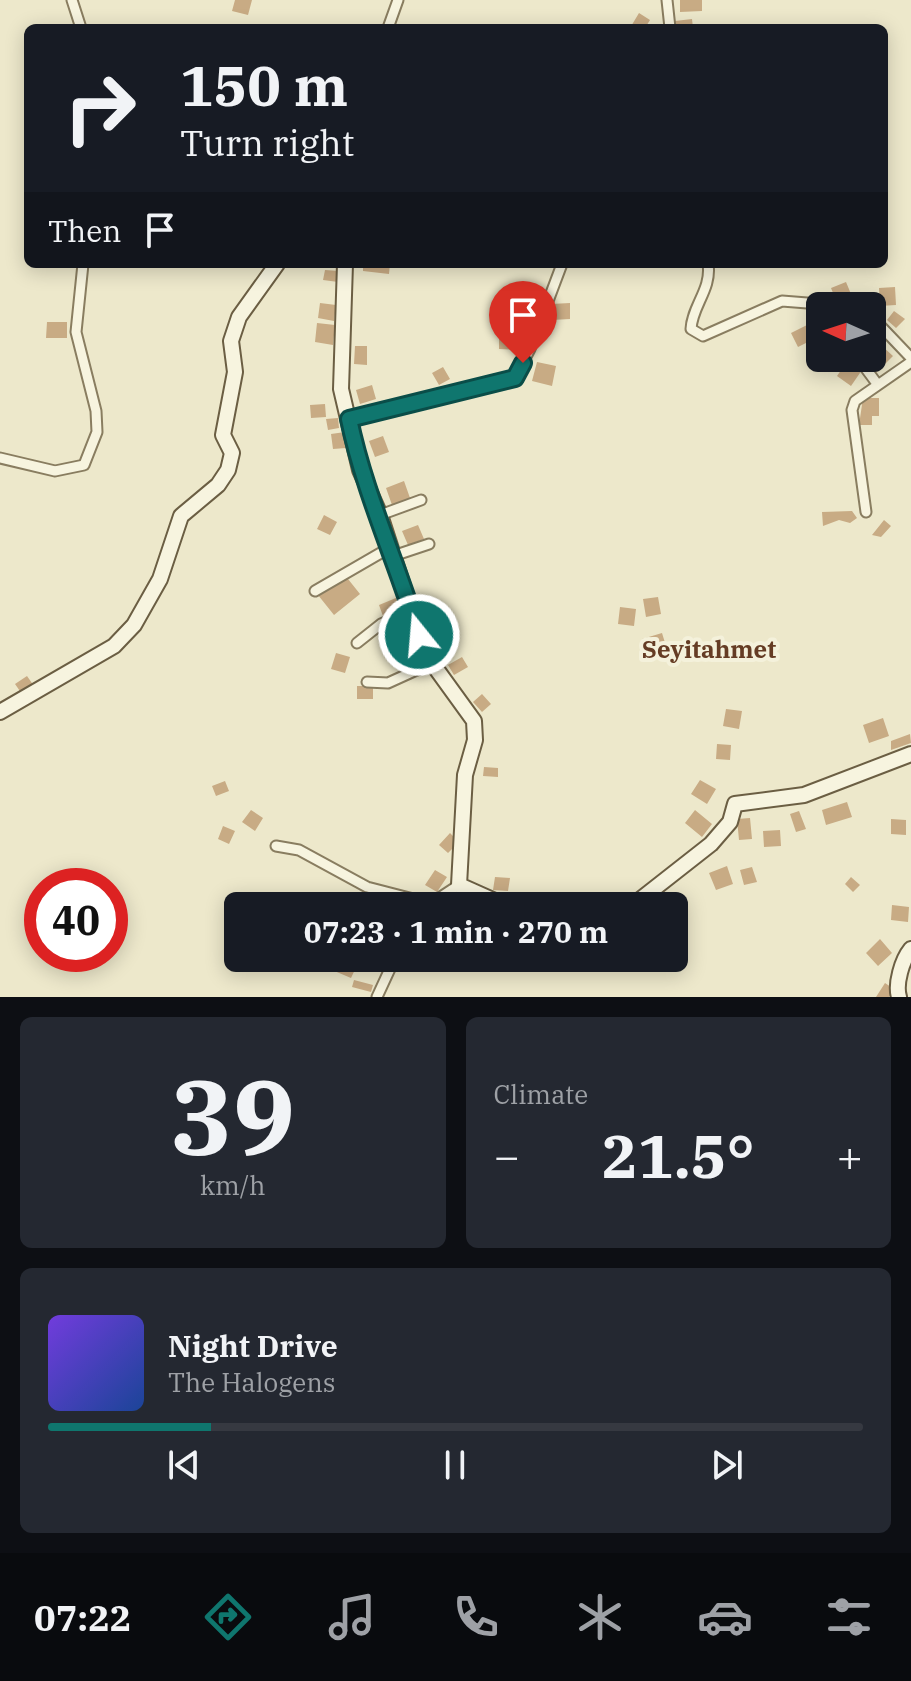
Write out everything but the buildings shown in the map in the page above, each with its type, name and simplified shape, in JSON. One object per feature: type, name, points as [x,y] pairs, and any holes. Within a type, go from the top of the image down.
[{"type":"street","points":[[72,0],[80,24]]},
{"type":"street","points":[[389,24],[398,0]]},
{"type":"street","points":[[667,0],[670,24]]},
{"type":"street","points":[[0,458],[55,471],[84,465],[97,432],[96,411],[76,332],[83,268]]},
{"type":"street","points":[[0,712],[114,646],[134,625],[160,579],[181,516],[218,485],[228,470],[232,453],[223,435],[235,372],[231,341],[239,317],[274,268]]},
{"type":"street","points":[[345,268],[339,358],[341,389],[360,470],[380,515],[432,663],[474,721],[475,740],[465,775],[459,885]]},
{"type":"street","points":[[349,419],[515,378],[530,349],[560,268]]},
{"type":"street","points":[[708,268],[707,288],[691,322],[695,334],[713,333],[758,308],[782,301],[806,303]]},
{"type":"street","points":[[866,512],[852,410],[855,401],[911,360],[886,332]]},
{"type":"street","points":[[868,372],[878,385]]},
{"type":"street","points":[[380,515],[421,500]]},
{"type":"street","points":[[315,591],[392,551],[429,544]]},
{"type":"street","points":[[357,643],[381,624],[412,611]]},
{"type":"street","points":[[367,682],[388,683],[432,663]]},
{"type":"street","points":[[650,892],[711,844],[730,822],[735,804],[804,795],[911,754]]},
{"type":"street","points":[[276,846],[299,850],[367,887],[385,892]]},
{"type":"street","points":[[448,892],[459,885]]},
{"type":"street","points":[[459,885],[475,892]]},
{"type":"street","points":[[899,997],[897,989],[906,954],[911,949]]},
{"type":"street","points":[[377,997],[389,972]]},
{"type":"district","name":"Seyitahmet","points":[[709,650]]},
{"type":"route","points":[[419,635],[380,515],[360,470],[349,419],[515,378],[523,363]]}]
